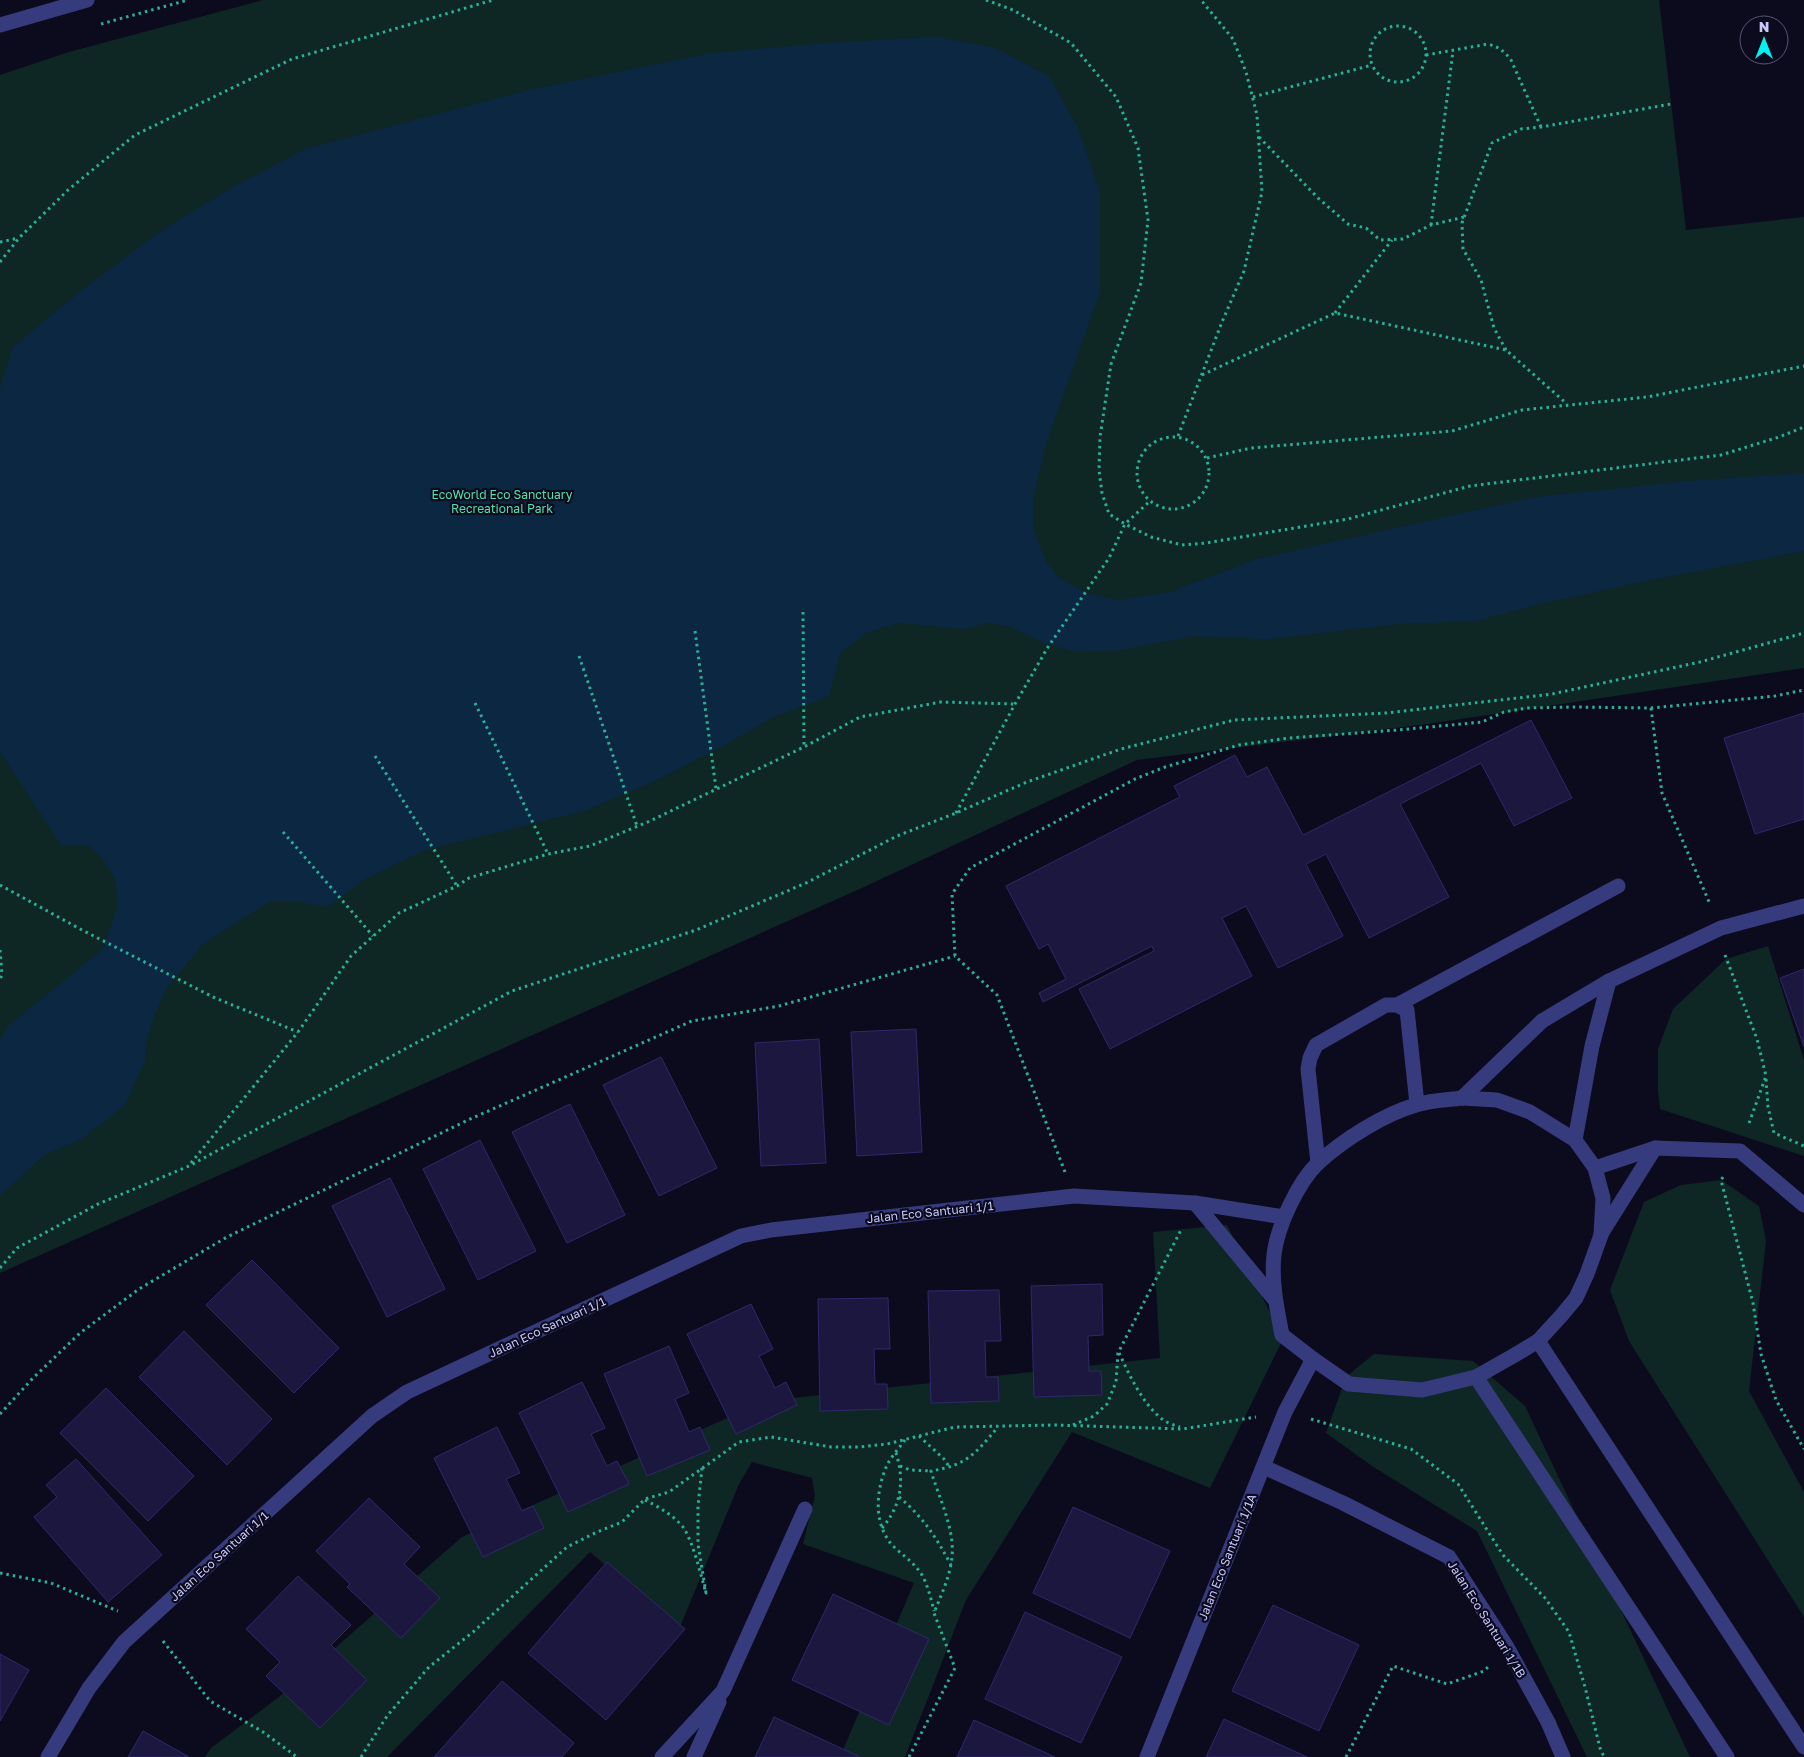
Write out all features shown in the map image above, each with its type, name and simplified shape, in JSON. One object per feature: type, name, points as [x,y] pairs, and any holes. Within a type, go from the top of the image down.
[{"type":"street","points":[[0,24],[87,0]]},
{"type":"street","points":[[1318,1163],[1308,1069],[1316,1044],[1386,1005],[1398,1005],[1618,886]]},
{"type":"street","points":[[1462,1098],[1542,1022],[1609,981],[1721,928],[1804,906]]},
{"type":"street","points":[[1575,1140],[1592,1046],[1609,981]]},
{"type":"street","points":[[1398,1005],[1407,1010],[1417,1104]]},
{"type":"street","points":[[1601,1235],[1603,1198],[1595,1168],[1575,1140],[1530,1112],[1497,1100],[1462,1098],[1417,1104],[1386,1117],[1353,1137],[1318,1163],[1302,1182],[1284,1217],[1274,1254],[1275,1300],[1282,1335],[1349,1384],[1422,1390],[1476,1377],[1538,1340],[1576,1298],[1601,1235],[1655,1148]]},
{"type":"street","points":[[1595,1168],[1655,1148],[1740,1151],[1804,1205]]},
{"type":"street","name":"Jalan Eco Santuari 1/1","points":[[48,1757],[89,1688],[124,1642],[372,1416],[407,1392],[741,1236],[771,1230],[1074,1196],[1195,1203],[1284,1217]]},
{"type":"street","points":[[1195,1203],[1275,1300]]},
{"type":"street","points":[[1538,1340],[1804,1747]]},
{"type":"street","name":"Jalan Eco Santuari 1/1A","points":[[1147,1757],[1285,1412],[1313,1359]]},
{"type":"street","points":[[1476,1377],[1727,1757]]},
{"type":"street","name":"Jalan Eco Santuari 1/1B","points":[[1264,1467],[1343,1503],[1448,1557],[1507,1647],[1548,1722],[1563,1757]]},
{"type":"street","points":[[694,1757],[805,1509]]},
{"type":"street","points":[[662,1757],[723,1692]]},
{"type":"path","points":[[0,262],[19,238],[68,190],[135,135],[292,59],[493,0]]},
{"type":"path","points":[[986,0],[1012,10],[1071,43],[1116,97],[1138,148],[1148,220],[1141,283],[1111,364],[1100,437],[1099,470],[1102,493],[1109,514],[1125,524],[1151,537],[1182,545],[1206,543],[1348,519],[1470,486],[1721,455],[1779,437],[1804,426]]},
{"type":"path","points":[[1178,436],[1244,271],[1262,192],[1257,115],[1246,72],[1234,39],[1201,0]]},
{"type":"path","points":[[1392,26],[1405,27],[1416,33],[1424,43],[1426,55],[1424,66],[1418,74],[1408,80],[1398,83],[1387,80],[1378,74],[1372,66],[1369,53],[1372,41],[1381,31],[1392,26]]},
{"type":"path","points":[[1426,55],[1488,44],[1504,51],[1511,60],[1541,127]]},
{"type":"path","points":[[1431,225],[1453,51]]},
{"type":"path","points":[[1252,97],[1372,66]]},
{"type":"path","points":[[1567,404],[1506,350],[1494,328],[1481,280],[1463,249],[1462,223],[1464,217],[1492,143],[1521,129],[1671,104]]},
{"type":"path","points":[[1259,137],[1318,198],[1348,224],[1366,228],[1380,240],[1403,239],[1431,225],[1464,217]]},
{"type":"path","points":[[0,242],[19,238]]},
{"type":"path","points":[[1201,376],[1335,313],[1392,239]]},
{"type":"path","points":[[1335,313],[1506,350]]},
{"type":"path","points":[[1207,458],[1251,448],[1452,431],[1522,410],[1647,397],[1804,366]]},
{"type":"path","points":[[1178,436],[1196,443],[1207,458],[1210,474],[1206,490],[1196,502],[1181,509],[1165,509],[1150,501],[1141,491],[1137,478],[1137,464],[1143,452],[1152,442],[1165,437],[1178,436]]},
{"type":"path","points":[[956,814],[1015,704],[1048,648],[1109,558],[1125,524],[1150,501]]},
{"type":"path","points":[[803,612],[804,747]]},
{"type":"path","points":[[695,631],[716,789]]},
{"type":"path","points":[[0,1268],[18,1248],[98,1204],[189,1166],[512,991],[696,930],[806,883],[897,836],[956,814],[1027,782],[1121,749],[1234,720],[1387,713],[1552,694],[1700,662],[1804,633]]},
{"type":"path","points":[[580,656],[637,826]]},
{"type":"path","points":[[1074,1196],[997,996],[956,956],[952,894],[970,868],[1136,779],[1165,767],[1239,745],[1289,738],[1482,722],[1504,712],[1527,708],[1572,706],[1651,708],[1775,696],[1804,690]]},
{"type":"path","points":[[189,1166],[298,1032],[351,956],[399,913],[457,886],[469,878],[548,854],[590,846],[637,826],[804,747],[860,717],[941,702],[1015,704]]},
{"type":"path","points":[[475,703],[548,854]]},
{"type":"path","points":[[1651,708],[1662,793],[1721,928],[1726,959],[1758,1039],[1766,1076],[1768,1107],[1774,1133],[1804,1146]]},
{"type":"path","points":[[374,756],[457,886]]},
{"type":"path","points":[[283,832],[373,936]]},
{"type":"path","points":[[0,885],[82,930],[213,997],[298,1032]]},
{"type":"path","points":[[0,950],[2,975],[0,979]]},
{"type":"path","points":[[0,1414],[33,1378],[80,1333],[139,1288],[227,1236],[468,1120],[692,1022],[779,1006],[956,956]]},
{"type":"path","points":[[1766,1076],[1740,1151],[1721,1180],[1753,1303],[1761,1354],[1776,1400],[1804,1450]]},
{"type":"path","points":[[1071,1426],[1094,1416],[1107,1404],[1116,1382],[1118,1353],[1195,1203]]},
{"type":"path","points":[[1118,1353],[1133,1381],[1148,1403],[1163,1420],[1183,1428]]},
{"type":"path","points":[[361,1757],[387,1716],[429,1667],[473,1632],[567,1547],[622,1522],[645,1500],[669,1492],[739,1442],[771,1437],[831,1448],[860,1448],[887,1444],[955,1427],[1071,1426],[1183,1428],[1285,1412],[1410,1449],[1458,1484],[1503,1555],[1545,1598],[1568,1632],[1604,1757]]},
{"type":"path","points":[[900,1466],[910,1470],[930,1471],[950,1468],[965,1461],[980,1448],[999,1426]]},
{"type":"path","points":[[919,1436],[944,1459],[950,1468]]},
{"type":"path","points":[[905,1439],[888,1464],[885,1472],[878,1501],[879,1517],[884,1534],[893,1546],[914,1563],[922,1575],[928,1589],[934,1613],[956,1668],[909,1757]]},
{"type":"path","points":[[882,1528],[890,1519],[897,1506],[899,1496],[901,1485],[900,1466],[896,1453]]},
{"type":"path","points":[[645,1500],[665,1510],[683,1528],[706,1593],[698,1544],[698,1506],[702,1468]]},
{"type":"path","points":[[930,1471],[951,1532],[952,1556],[951,1566],[934,1613]]},
{"type":"path","points":[[899,1496],[916,1511],[929,1527],[951,1566]]},
{"type":"path","points":[[1346,1757],[1393,1666],[1447,1684],[1484,1671],[1507,1647]]},
{"type":"green space","name":"EcoWorld Eco Sanctuary Recreational Park","points":[[263,0],[1659,0],[1686,230],[1804,217],[1804,668],[1427,724],[1137,760],[864,887],[0,1273],[0,75],[69,52]]},
{"type":"green space","points":[[1768,946],[1804,1060],[1804,1156],[1660,1109],[1658,1049],[1673,1009],[1726,959]]},
{"type":"green space","points":[[1721,1180],[1759,1206],[1766,1241],[1749,1391],[1804,1492],[1804,1617],[1629,1341],[1610,1290],[1644,1202],[1681,1185]]},
{"type":"green space","points":[[1227,1225],[1283,1339],[1210,1488],[1072,1432],[966,1600],[905,1757],[840,1757],[914,1583],[803,1544],[815,1496],[812,1478],[752,1462],[739,1484],[680,1627],[590,1552],[387,1757],[205,1757],[211,1748],[279,1697],[462,1537],[765,1401],[1160,1358],[1153,1232]]},
{"type":"green space","points":[[1374,1354],[1473,1361],[1525,1406],[1690,1757],[1587,1757],[1477,1531],[1372,1466],[1326,1433],[1346,1377]]},
{"type":"water","points":[[938,37],[995,48],[1049,76],[1078,128],[1100,192],[1100,292],[1046,444],[1034,494],[1033,529],[1046,561],[1058,577],[1087,593],[1117,600],[1170,592],[1257,559],[1535,497],[1687,481],[1804,473],[1804,551],[1645,581],[1540,604],[1477,621],[1399,624],[1267,639],[1194,636],[1121,650],[1075,652],[1044,643],[1009,626],[988,623],[965,629],[899,623],[866,633],[840,653],[829,696],[774,717],[657,780],[584,811],[425,850],[364,880],[328,907],[299,902],[269,902],[203,944],[166,989],[154,1016],[146,1043],[145,1060],[125,1105],[82,1139],[46,1154],[0,1195],[0,1040],[8,1026],[103,949],[118,906],[115,878],[102,858],[88,845],[61,845],[0,752],[0,388],[13,347],[82,290],[155,235],[231,188],[305,149],[529,90],[711,53],[839,42]]},
{"type":"building","points":[[1804,713],[1804,819],[1755,834],[1724,738]]},
{"type":"building","points":[[1531,720],[1572,798],[1514,826],[1481,763],[1400,804],[1449,897],[1369,938],[1326,854],[1306,864],[1343,936],[1278,968],[1246,906],[1222,918],[1252,976],[1110,1049],[1079,989],[1154,951],[1152,946],[1043,1002],[1039,993],[1066,979],[1048,944],[1039,949],[1006,886],[1180,797],[1174,786],[1235,755],[1247,777],[1267,767],[1303,835]]},
{"type":"building","points":[[1804,969],[1804,1047],[1780,978]]},
{"type":"building","points":[[916,1029],[922,1152],[857,1156],[851,1032]]},
{"type":"building","points":[[819,1039],[826,1163],[761,1166],[755,1043]]},
{"type":"building","points":[[661,1057],[717,1168],[659,1196],[603,1085]]},
{"type":"building","points":[[570,1104],[625,1215],[567,1243],[512,1132]]},
{"type":"building","points":[[480,1140],[536,1251],[478,1280],[423,1169]]},
{"type":"building","points":[[390,1178],[445,1289],[387,1317],[332,1206]]},
{"type":"building","points":[[252,1260],[339,1348],[294,1393],[206,1305]]},
{"type":"building","points":[[1102,1284],[1103,1335],[1088,1336],[1089,1371],[1101,1371],[1102,1395],[1034,1397],[1031,1286]]},
{"type":"building","points":[[999,1290],[1001,1341],[985,1341],[986,1377],[998,1377],[999,1401],[931,1403],[928,1291]]},
{"type":"building","points":[[888,1298],[890,1349],[874,1349],[875,1384],[887,1384],[888,1409],[820,1411],[818,1299]]},
{"type":"building","points":[[751,1304],[773,1349],[759,1356],[775,1388],[786,1382],[797,1405],[736,1434],[687,1334]]},
{"type":"building","points":[[184,1331],[272,1419],[227,1465],[139,1377]]},
{"type":"building","points":[[669,1346],[689,1393],[675,1399],[689,1432],[700,1427],[710,1450],[647,1476],[604,1374]]},
{"type":"building","points":[[582,1382],[605,1428],[591,1434],[607,1466],[617,1461],[629,1484],[568,1512],[519,1413]]},
{"type":"building","points":[[106,1388],[194,1476],[148,1521],[60,1433]]},
{"type":"building","points":[[497,1427],[520,1473],[506,1479],[522,1511],[533,1506],[544,1528],[483,1557],[434,1458]]},
{"type":"building","points":[[76,1459],[162,1555],[108,1602],[34,1517],[57,1497],[46,1485]]},
{"type":"building","points":[[369,1498],[420,1547],[404,1564],[440,1598],[401,1638],[347,1587],[350,1584],[316,1551]]},
{"type":"building","points":[[1073,1507],[1170,1551],[1130,1638],[1033,1593]]},
{"type":"building","points":[[607,1562],[685,1629],[606,1720],[528,1653]]},
{"type":"building","points":[[298,1576],[351,1625],[331,1645],[367,1680],[320,1728],[266,1676],[280,1662],[246,1629]]},
{"type":"building","points":[[833,1594],[929,1639],[889,1725],[792,1680]]},
{"type":"building","points":[[1273,1605],[1359,1645],[1319,1731],[1232,1691]]},
{"type":"building","points":[[1025,1612],[1122,1657],[1081,1743],[985,1699]]},
{"type":"building","points":[[0,1654],[29,1670],[0,1721]]},
{"type":"building","points":[[502,1681],[574,1743],[562,1757],[434,1757]]},
{"type":"building","points":[[774,1717],[860,1757],[755,1757]]},
{"type":"building","points":[[1224,1719],[1307,1757],[1206,1757]]},
{"type":"building","points":[[974,1720],[1055,1757],[957,1757]]},
{"type":"building","points":[[143,1731],[189,1757],[128,1757]]}]
